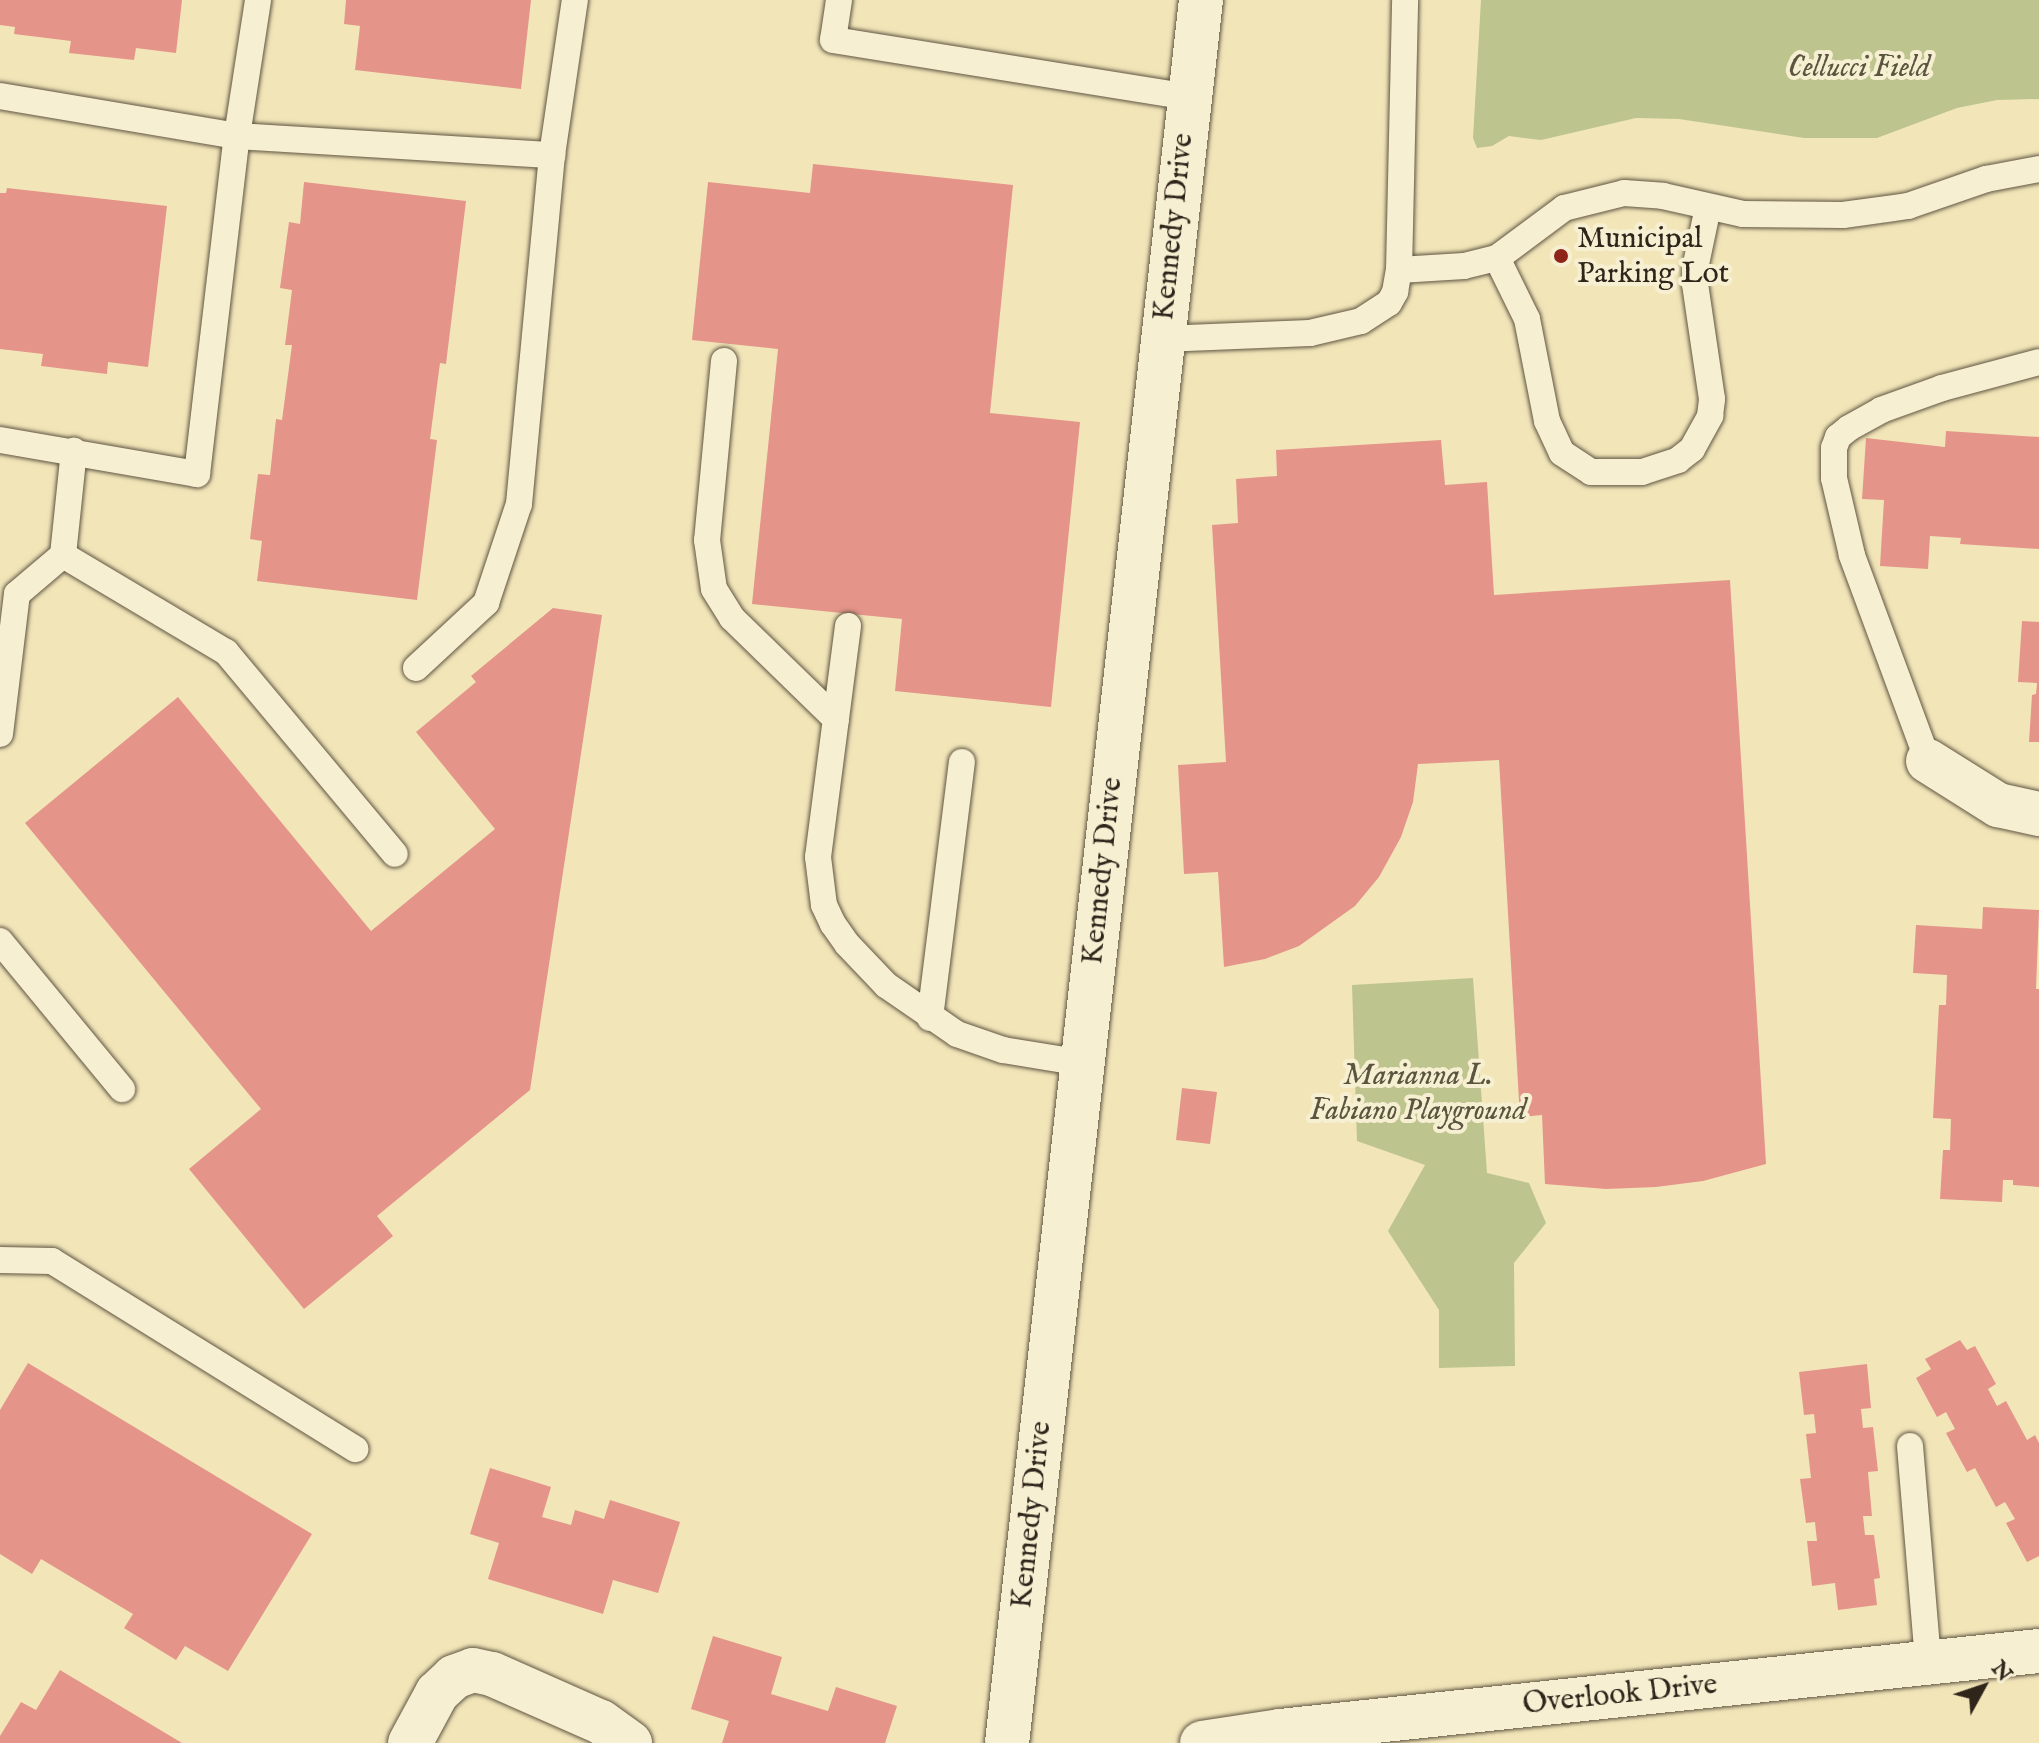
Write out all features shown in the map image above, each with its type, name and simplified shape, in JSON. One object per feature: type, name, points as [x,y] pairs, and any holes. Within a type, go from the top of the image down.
[{"type":"street","name":"Kennedy Drive","points":[[1007,1743],[1201,0]]},
{"type":"street","points":[[1928,761],[1998,805],[2039,814]]},
{"type":"street","name":"Overlook Drive","points":[[1202,1743],[1280,1731],[2039,1651]]},
{"type":"street","points":[[410,1743],[439,1689],[454,1677],[473,1670],[492,1674],[601,1722],[630,1743]]},
{"type":"lane","points":[[0,440],[197,474],[237,136],[258,0]]},
{"type":"lane","points":[[416,668],[486,603],[519,504],[552,155],[575,0]]},
{"type":"lane","points":[[839,0],[833,40],[1189,97]]},
{"type":"lane","points":[[1162,339],[1286,335],[1347,326],[1371,316],[1389,303],[1395,292],[1399,270],[1405,0]]},
{"type":"lane","points":[[0,96],[237,136],[552,155]]},
{"type":"lane","points":[[1399,270],[1464,266],[1497,258],[1551,216],[1583,201],[1624,193],[1766,215],[1843,215],[1908,206],[1986,179],[2039,169]]},
{"type":"lane","points":[[1497,258],[1527,319],[1547,421],[1562,453],[1591,472],[1642,472],[1678,460],[1692,449],[1710,416],[1712,399],[1695,284],[1708,207]]},
{"type":"lane","points":[[724,361],[707,540],[714,589],[732,618],[836,719]]},
{"type":"lane","points":[[1928,761],[1852,555],[1834,478],[1834,448],[1838,437],[1849,428],[1881,410],[1942,388],[2039,362]]},
{"type":"lane","points":[[0,734],[17,594],[63,555],[74,451]]},
{"type":"lane","points":[[63,555],[226,652],[395,854]]},
{"type":"lane","points":[[848,626],[818,857],[824,905],[847,944],[865,965],[930,1018],[981,1045],[1082,1063]]},
{"type":"lane","points":[[930,1018],[962,762]]},
{"type":"lane","points":[[0,941],[122,1089]]},
{"type":"lane","points":[[0,1260],[52,1261],[355,1449]]},
{"type":"lane","points":[[1910,1446],[1928,1662]]},
{"type":"green space","name":"Cellucci Field","points":[[1481,0],[2039,0],[2039,99],[1997,100],[1957,108],[1877,138],[1804,138],[1679,119],[1636,118],[1541,140],[1509,136],[1492,146],[1477,148],[1473,138]]},
{"type":"green space","name":"Marianna L. Fabiano Playground","points":[[1473,978],[1487,1173],[1529,1183],[1546,1223],[1514,1263],[1515,1366],[1439,1368],[1439,1310],[1388,1231],[1425,1165],[1357,1141],[1352,985]]},
{"type":"building","points":[[0,0],[182,0],[176,53],[136,48],[134,60],[69,53],[71,41],[14,34],[15,27],[0,25]]},
{"type":"building","points":[[346,0],[531,0],[521,89],[355,70],[360,26],[344,24]]},
{"type":"building","points":[[813,164],[1013,185],[990,413],[1080,422],[1051,707],[895,691],[902,619],[752,604],[778,349],[692,340],[708,182],[810,193]]},
{"type":"building","points":[[304,182],[466,201],[446,364],[440,363],[430,439],[437,440],[417,600],[257,581],[262,541],[250,539],[258,474],[270,475],[276,419],[282,420],[292,345],[285,345],[292,290],[280,288],[289,222],[300,224]]},
{"type":"building","points":[[7,188],[167,206],[148,367],[108,362],[107,374],[41,366],[43,354],[0,349],[0,193],[6,193]]},
{"type":"building","points":[[1946,431],[2039,437],[2039,549],[1960,544],[1961,538],[1930,536],[1928,569],[1880,566],[1884,500],[1862,499],[1866,438],[1945,447]]},
{"type":"building","points":[[1441,440],[1445,485],[1487,482],[1494,595],[1730,580],[1766,1164],[1703,1181],[1656,1187],[1606,1189],[1545,1184],[1542,1115],[1520,1117],[1499,760],[1418,764],[1413,802],[1401,837],[1379,877],[1355,906],[1299,946],[1265,959],[1224,967],[1218,872],[1184,874],[1178,765],[1226,762],[1212,525],[1238,523],[1236,479],[1277,476],[1276,450]]},
{"type":"building","points":[[553,608],[602,615],[530,1090],[377,1216],[393,1236],[304,1309],[189,1169],[261,1109],[25,823],[178,697],[371,931],[495,829],[416,732],[476,682],[471,676]]},
{"type":"building","points":[[2022,621],[2039,622],[2039,742],[2029,742],[2032,695],[2036,694],[2037,683],[2018,682]]},
{"type":"building","points":[[1983,907],[2039,910],[2036,989],[2039,989],[2039,1187],[2013,1185],[2013,1180],[2003,1180],[2002,1202],[1940,1199],[1943,1150],[1950,1150],[1951,1119],[1933,1118],[1939,1005],[1946,1005],[1947,975],[1913,973],[1916,925],[1982,929]]},
{"type":"building","points":[[1182,1088],[1217,1092],[1210,1144],[1176,1140]]},
{"type":"building","points":[[1960,1340],[1967,1350],[1975,1346],[1996,1384],[1988,1389],[1997,1406],[2006,1401],[2027,1440],[2035,1435],[2039,1443],[2039,1556],[2027,1562],[2006,1523],[2015,1519],[2005,1502],[1996,1507],[1975,1468],[1967,1472],[1946,1433],[1955,1429],[1946,1412],[1937,1417],[1916,1378],[1931,1369],[1925,1359]]},
{"type":"building","points":[[28,1363],[312,1534],[228,1671],[185,1646],[176,1660],[124,1628],[133,1614],[41,1559],[32,1574],[0,1554],[0,1410]]},
{"type":"building","points":[[1867,1364],[1871,1408],[1861,1409],[1863,1428],[1873,1427],[1878,1471],[1868,1472],[1872,1516],[1863,1516],[1865,1535],[1874,1535],[1880,1578],[1874,1579],[1877,1605],[1838,1610],[1835,1583],[1812,1586],[1807,1541],[1817,1541],[1815,1522],[1806,1523],[1800,1479],[1811,1478],[1806,1434],[1816,1433],[1814,1414],[1804,1415],[1799,1372]]},
{"type":"building","points":[[490,1468],[551,1487],[542,1517],[571,1525],[575,1510],[604,1519],[610,1500],[680,1522],[658,1593],[613,1580],[603,1614],[488,1579],[499,1543],[470,1534]]},
{"type":"building","points":[[713,1636],[782,1657],[771,1694],[828,1711],[836,1687],[897,1706],[885,1743],[722,1743],[729,1721],[691,1709]]},
{"type":"building","points":[[60,1670],[182,1743],[0,1743],[0,1736],[21,1702],[36,1710]]},
{"type":"place","name":"Municipal Parking Lot","points":[[1561,256]]}]
